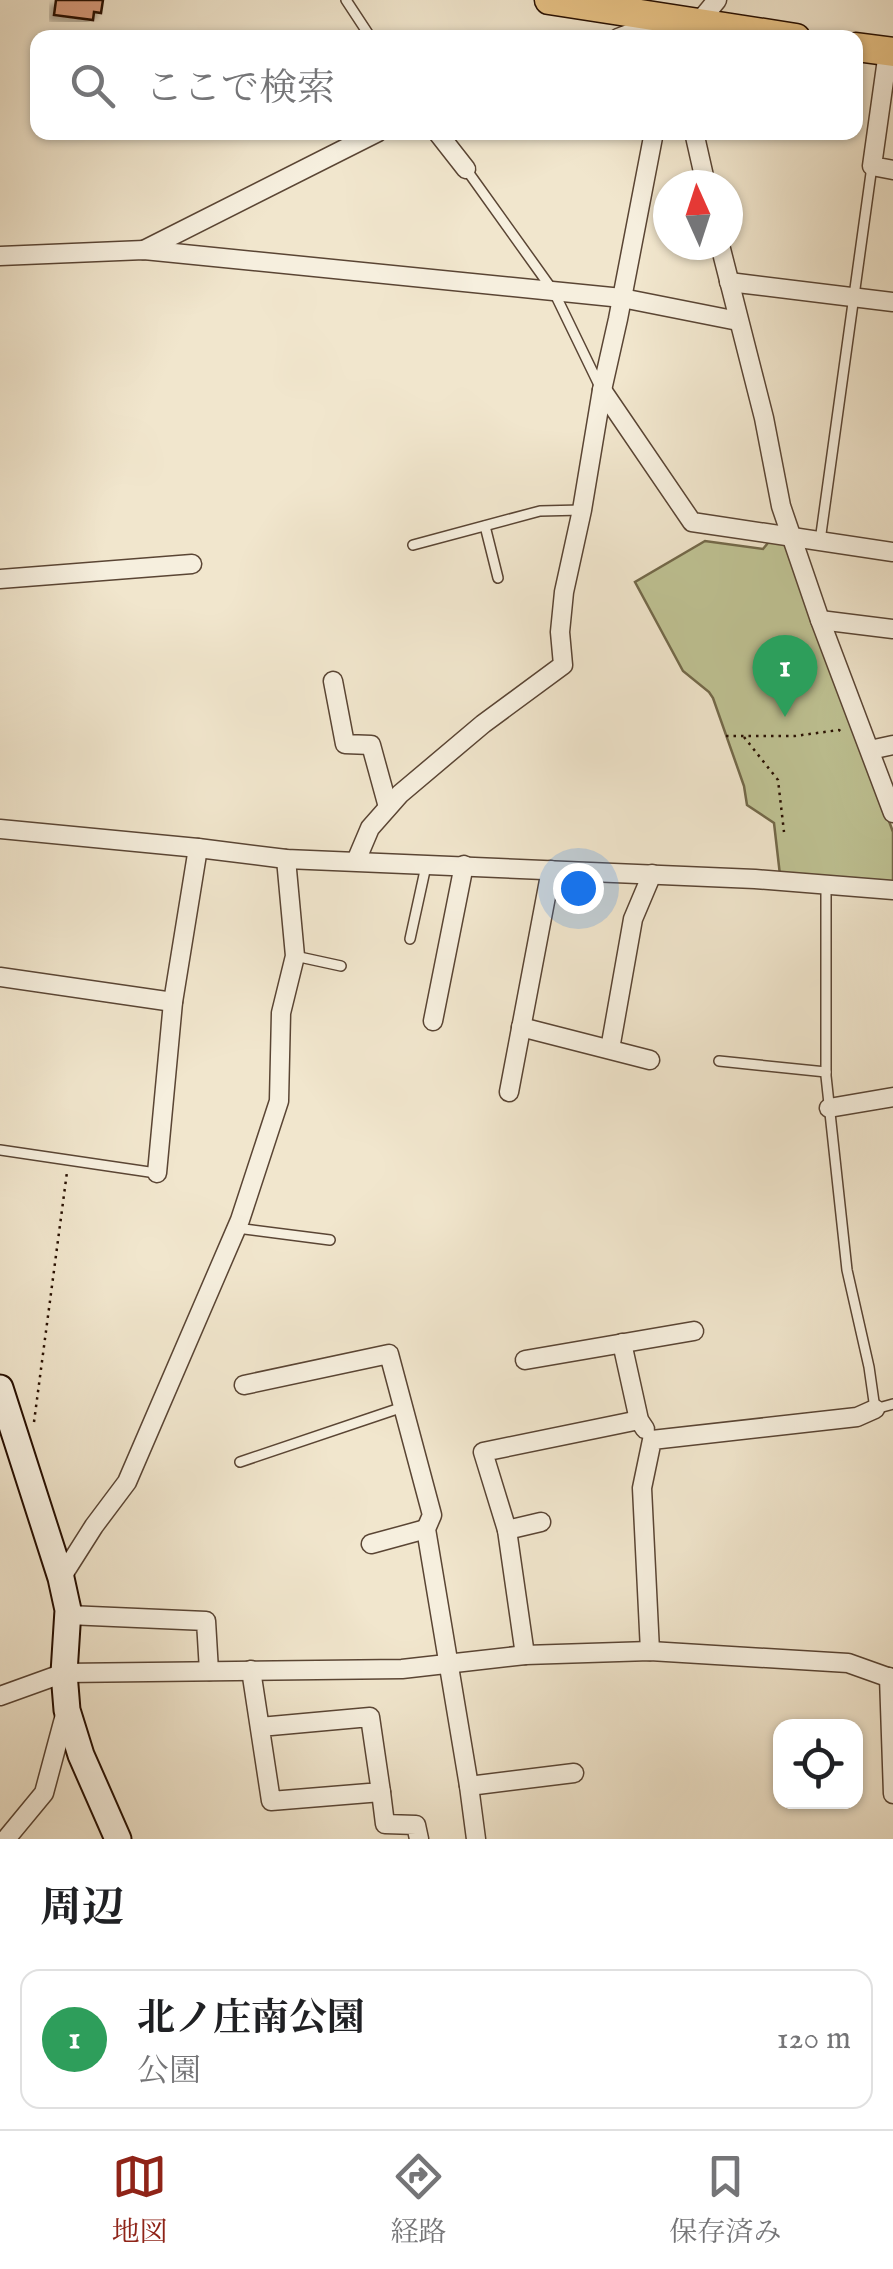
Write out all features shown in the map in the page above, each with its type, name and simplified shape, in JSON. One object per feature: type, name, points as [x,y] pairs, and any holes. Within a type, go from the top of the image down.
[{"type":"main road","points":[[549,0],[745,30]]},
{"type":"main road","points":[[863,47],[890,52]]},
{"type":"street","points":[[646,30],[682,20],[717,0]]},
{"type":"street","points":[[890,52],[872,166],[893,170]]},
{"type":"street","points":[[144,250],[362,140]]},
{"type":"street","points":[[444,140],[466,170]]},
{"type":"street","points":[[356,860],[370,828],[388,806],[460,743],[563,665],[560,632],[564,592],[652,140]]},
{"type":"street","points":[[696,140],[703,170]]},
{"type":"street","points":[[0,256],[144,250],[622,298],[738,321]]},
{"type":"street","points":[[724,260],[764,418],[780,506],[893,813]]},
{"type":"street","points":[[729,282],[893,302]]},
{"type":"street","points":[[602,390],[692,522],[893,552]]},
{"type":"street","points":[[0,579],[192,564]]},
{"type":"street","points":[[820,620],[893,630]]},
{"type":"street","points":[[334,681],[345,744],[371,745],[388,806]]},
{"type":"street","points":[[870,750],[893,745]]},
{"type":"street","points":[[0,829],[286,859],[652,874],[893,890]]},
{"type":"street","points":[[157,1173],[173,1002],[198,848]]},
{"type":"street","points":[[62,1578],[127,1482],[237,1228],[280,1101],[280,1013],[295,956],[286,859]]},
{"type":"street","points":[[433,1021],[464,866]]},
{"type":"street","points":[[509,1092],[551,870]]},
{"type":"street","points":[[610,1050],[632,918],[652,874]]},
{"type":"street","points":[[0,978],[173,1002]]},
{"type":"street","points":[[521,1026],[650,1060]]},
{"type":"street","points":[[830,1108],[893,1097]]},
{"type":"street","points":[[525,1360],[694,1331]]},
{"type":"street","points":[[622,1343],[639,1420],[652,1440],[642,1488],[650,1651]]},
{"type":"street","points":[[244,1385],[388,1354],[432,1515],[426,1529],[476,1839]]},
{"type":"street","points":[[0,1388],[62,1578],[68,1615],[64,1674],[67,1710],[118,1839]]},
{"type":"street","points":[[652,1440],[857,1417],[884,1407]]},
{"type":"street","points":[[525,1656],[506,1530],[483,1452],[639,1420]]},
{"type":"street","points":[[506,1530],[541,1522]]},
{"type":"street","points":[[371,1544],[426,1529]]},
{"type":"street","points":[[68,1615],[206,1621],[209,1671]]},
{"type":"street","points":[[0,1696],[64,1674],[402,1668],[525,1656],[650,1651],[848,1663],[891,1678],[893,1794]]},
{"type":"street","points":[[251,1670],[271,1801],[381,1792]]},
{"type":"street","points":[[6,1839],[44,1794],[67,1710]]},
{"type":"street","points":[[260,1727],[370,1717],[385,1824],[416,1825],[418,1839]]},
{"type":"street","points":[[470,1786],[574,1773]]},
{"type":"lane","points":[[346,0],[367,30]]},
{"type":"lane","points":[[820,541],[872,166]]},
{"type":"lane","points":[[466,170],[554,292],[602,390]]},
{"type":"lane","points":[[413,545],[540,512],[582,510]]},
{"type":"lane","points":[[484,526],[498,578]]},
{"type":"lane","points":[[410,939],[426,864]]},
{"type":"lane","points":[[826,884],[826,1072],[847,1270],[870,1368],[884,1407]]},
{"type":"lane","points":[[295,956],[341,966]]},
{"type":"lane","points":[[718,1061],[826,1072]]},
{"type":"lane","points":[[0,1150],[157,1173]]},
{"type":"lane","points":[[237,1228],[330,1240]]},
{"type":"lane","points":[[240,1462],[403,1407]]},
{"type":"path","points":[[726,736],[795,736],[839,730],[870,750]]},
{"type":"path","points":[[744,736],[778,780],[784,832]]},
{"type":"path","points":[[32,1434],[68,1161]]},
{"type":"green space","points":[[772,538],[787,542],[893,832],[893,882],[780,875],[774,823],[747,805],[713,698],[683,671],[635,582],[705,541],[763,549]]},
{"type":"building","points":[[56,0],[103,0],[101,13],[94,12],[93,20],[54,15]]},
{"type":"place","name":"北ノ庄南公園","points":[[785,717]]}]
